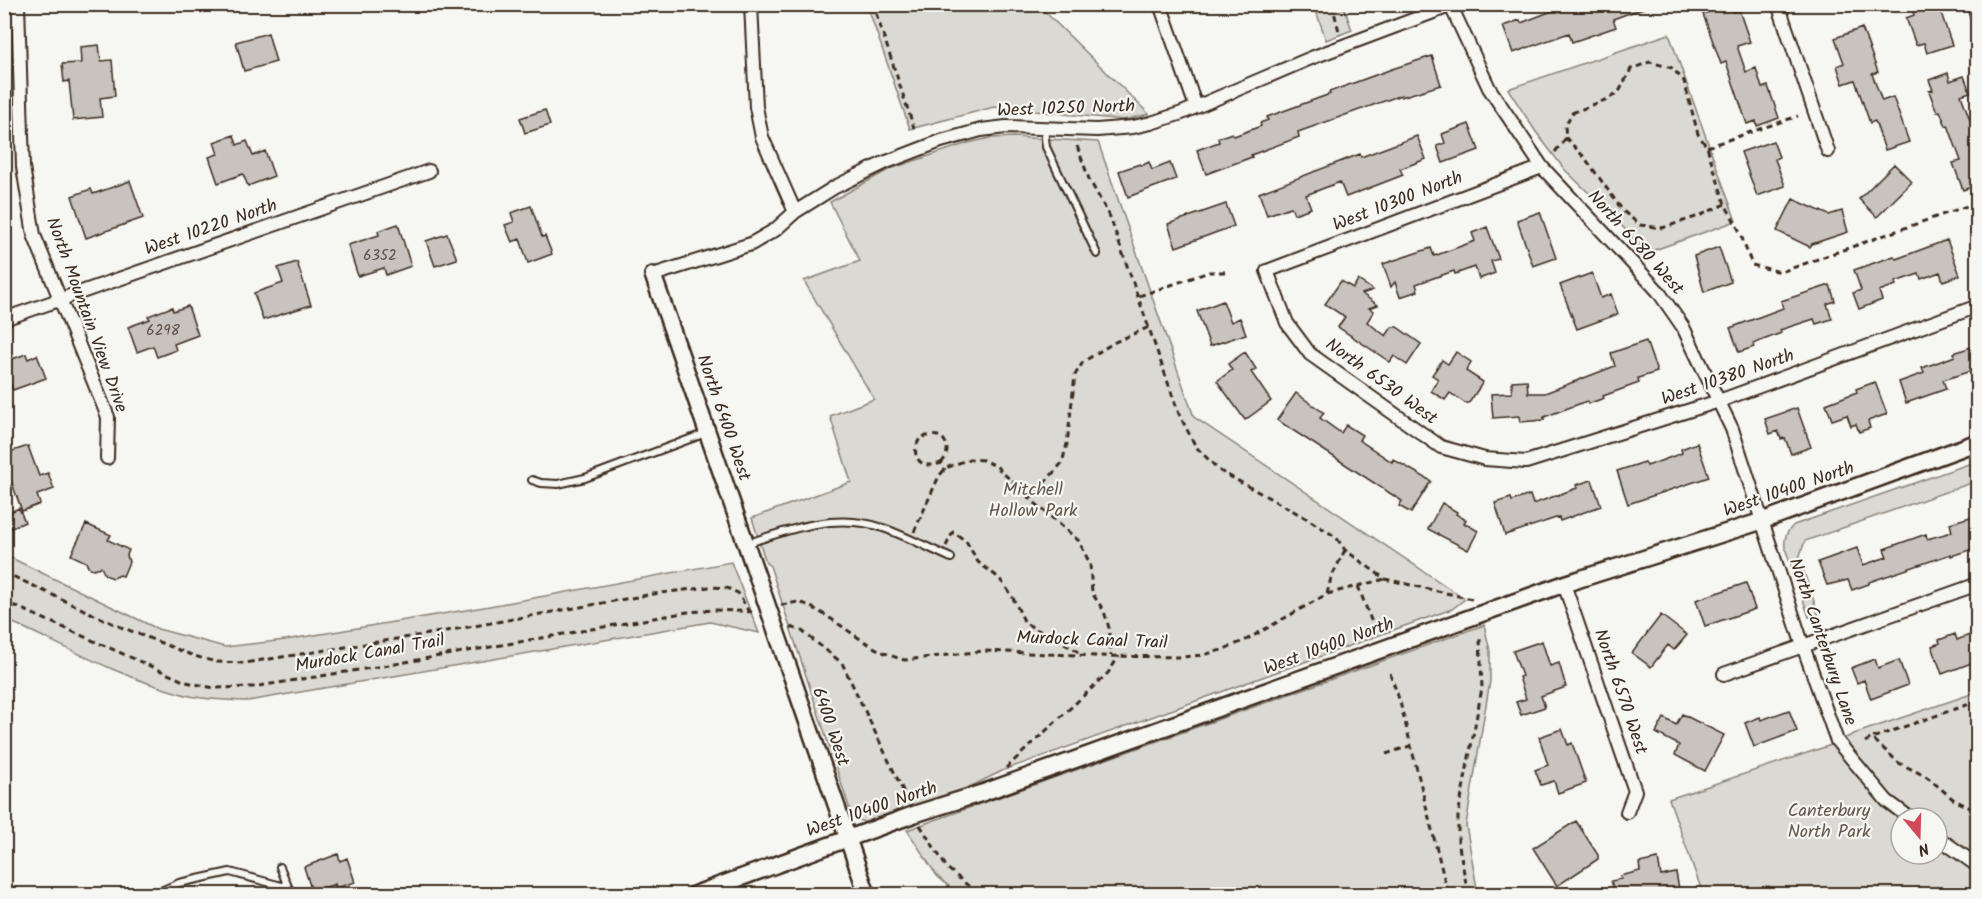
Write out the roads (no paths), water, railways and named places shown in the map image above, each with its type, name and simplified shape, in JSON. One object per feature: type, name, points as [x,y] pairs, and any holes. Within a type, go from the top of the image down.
[{"type":"street","name":"North Mountain View Drive","points":[[18,4],[23,167],[34,235],[108,417],[107,458]]},
{"type":"street","points":[[751,4],[756,107],[762,137],[795,212]]},
{"type":"street","points":[[1160,4],[1196,107]]},
{"type":"street","points":[[1778,4],[1828,151]]},
{"type":"street","points":[[1972,4],[1977,19]]},
{"type":"street","name":"West 10250 North","points":[[653,275],[752,244],[835,186],[884,163],[941,141],[997,128],[1097,130],[1133,127],[1167,119],[1280,70],[1452,5]]},
{"type":"street","name":"North 6580 West","points":[[1452,5],[1489,87],[1542,167],[1658,291],[1683,327],[1731,429],[1762,521]]},
{"type":"street","name":"West 10300 North","points":[[1267,271],[1542,167]]},
{"type":"street","name":"West 10220 North","points":[[4,319],[429,171]]},
{"type":"street","name":"North 6530 West","points":[[1267,271],[1287,323],[1310,354],[1441,447],[1485,459]]},
{"type":"street","name":"North 6400 West","points":[[653,275],[756,573]]},
{"type":"street","name":"West 10380 North","points":[[1485,459],[1526,462],[1719,402],[1977,306]]},
{"type":"street","name":"West 10400 North","points":[[696,894],[915,814],[982,794],[1564,584],[1762,521],[1977,442]]},
{"type":"street","name":"North Canterbury Lane","points":[[1762,521],[1837,741],[1887,801],[1894,806]]},
{"type":"street","name":"6400 West","points":[[756,573],[867,894]]},
{"type":"street","name":"North 6570 West","points":[[1564,584],[1635,791],[1628,812]]},
{"type":"street","points":[[1724,674],[1977,584]]},
{"type":"street","points":[[1949,846],[1977,866]]},
{"type":"lane","points":[[1044,128],[1046,147],[1097,254]]},
{"type":"lane","points":[[532,480],[558,484],[585,478],[707,433]]},
{"type":"lane","points":[[746,544],[796,527],[854,522],[882,528],[951,558]]},
{"type":"lane","points":[[280,867],[290,891]]},
{"type":"lane","points":[[162,894],[163,890],[179,883],[231,872],[290,891]]},
{"type":"park label","name":"Mitchell Hollow Park","points":[[1033,500]]},
{"type":"park label","name":"Canterbury North Park","points":[[1829,821]]}]
